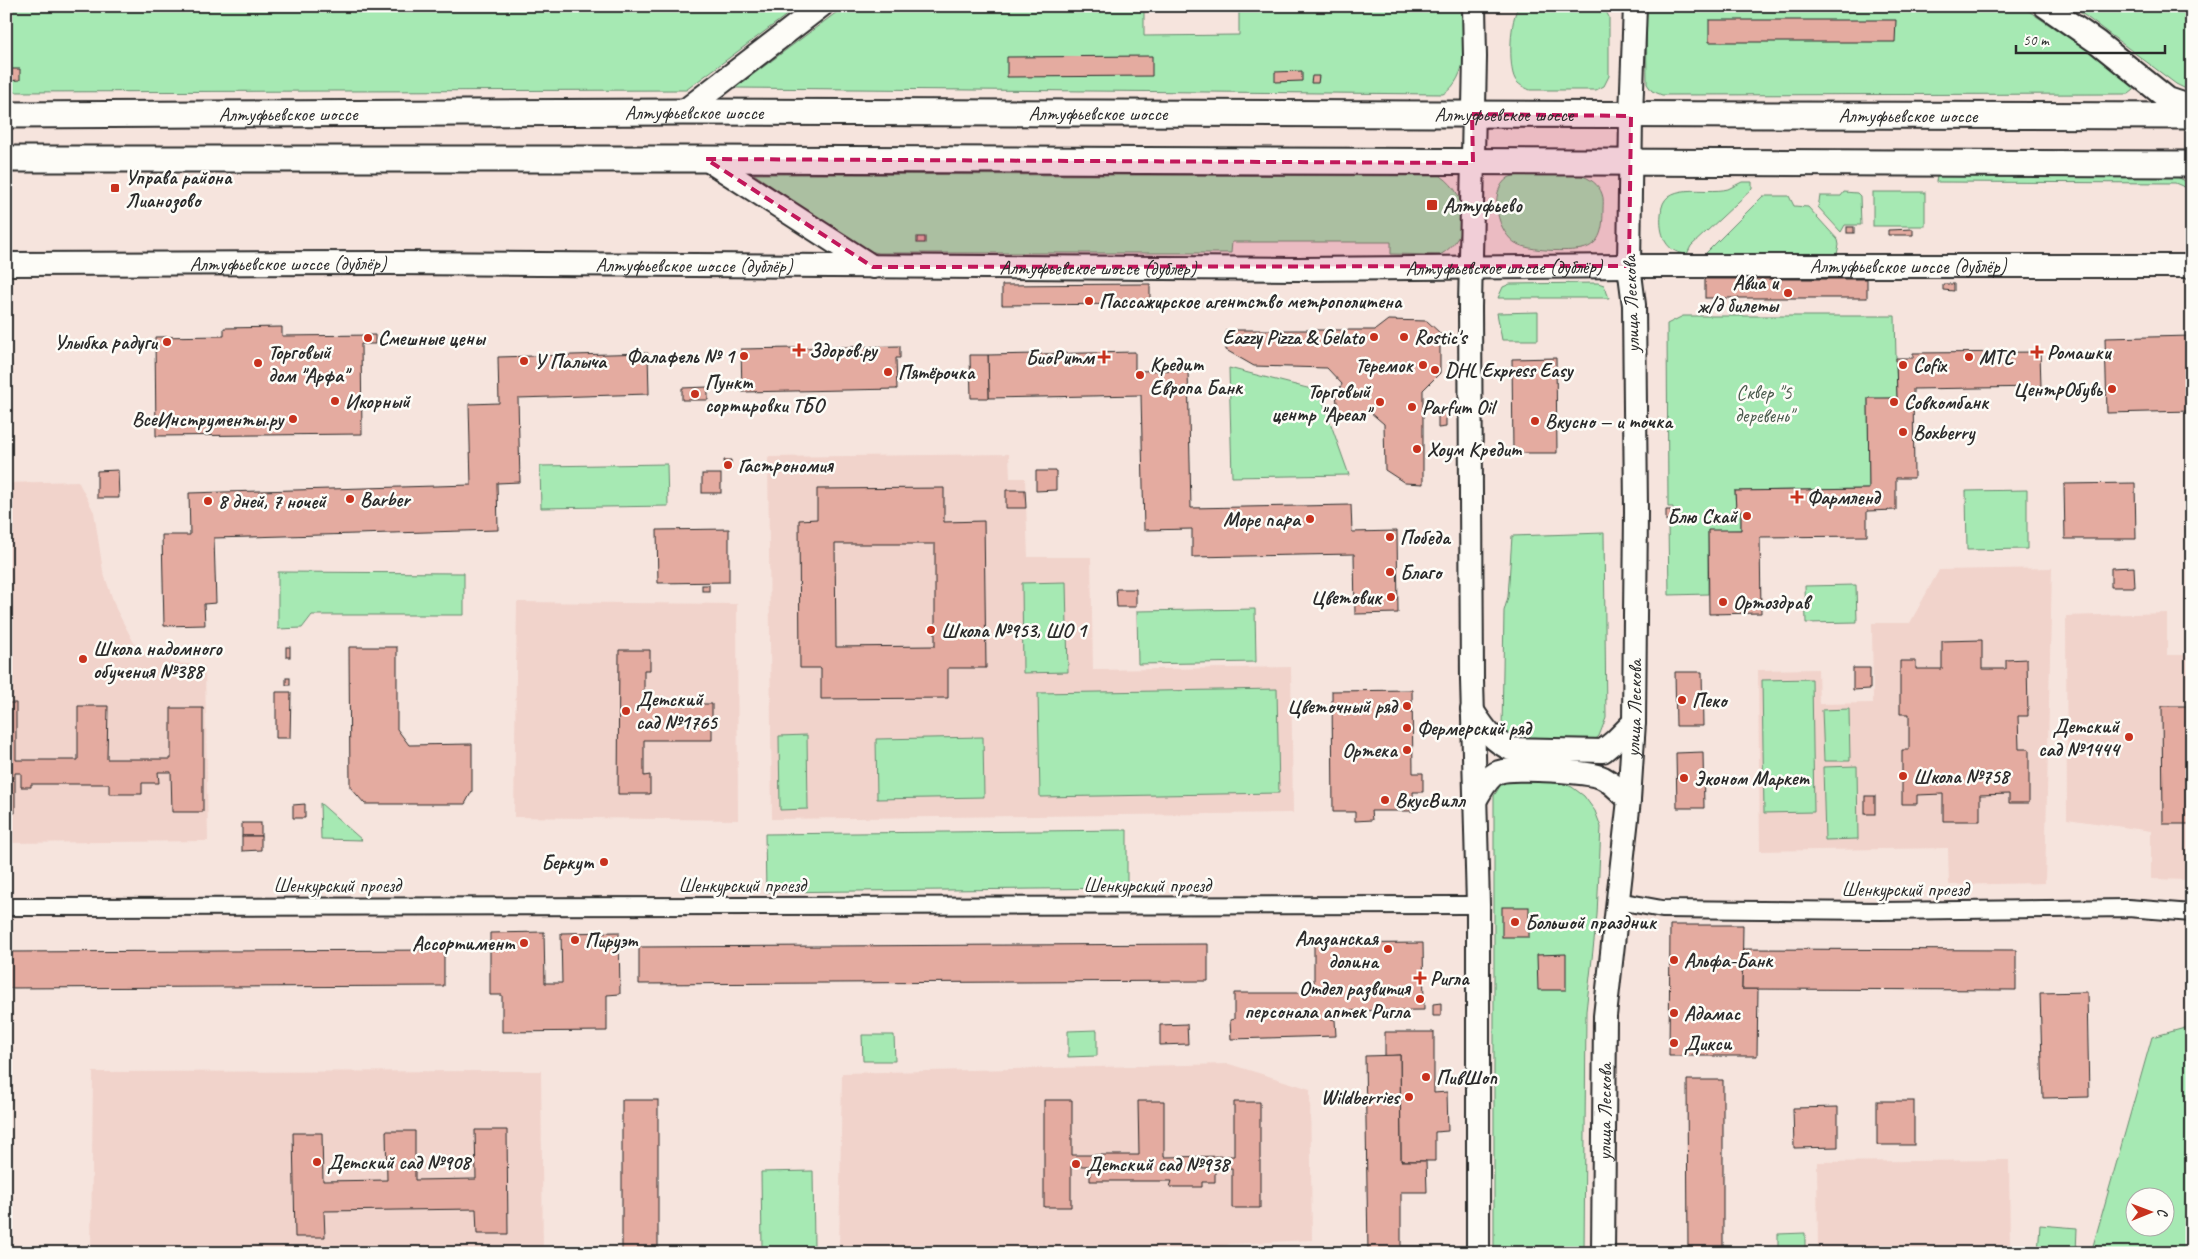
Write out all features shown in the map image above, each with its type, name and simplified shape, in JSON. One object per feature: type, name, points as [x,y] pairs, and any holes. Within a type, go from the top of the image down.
[{"type":"main road","points":[[683,112],[821,6]]},
{"type":"main road","points":[[1474,6],[1475,58],[1472,114],[1473,163],[1470,268],[1472,710],[1478,905],[1478,1253]]},
{"type":"main road","name":"улица Лескова","points":[[1603,1253],[1605,1016],[1629,800],[1634,722],[1636,511],[1634,305],[1628,266],[1630,116],[1635,6]]},
{"type":"main road","points":[[2045,6],[2097,42],[2168,99],[2192,107]]},
{"type":"main road","name":"Алтуфьевское шоссе","points":[[6,115],[683,112],[2192,116]]},
{"type":"main road","points":[[706,159],[874,267]]},
{"type":"main road","points":[[6,160],[706,159],[2192,164]]},
{"type":"main road","name":"Алтуфьевское шоссе (дублёр)","points":[[6,264],[407,263],[874,267],[1470,268],[1628,266],[2192,266]]},
{"type":"main road","points":[[1472,710],[1490,736],[1498,743],[1511,749],[1603,751],[1615,742],[1634,722]]},
{"type":"main road","points":[[1474,802],[1488,779],[1498,772],[1511,771],[1587,773],[1601,777],[1612,784],[1629,800]]},
{"type":"street","name":"Шенкурский проезд","points":[[1618,901],[1662,909],[1881,911],[2128,908],[2192,913]]},
{"type":"street","name":"Шенкурский проезд","points":[[6,907],[1478,905]]},
{"type":"highlighted area","points":[[1472,114],[1631,116],[1629,266],[873,267],[706,159],[1256,162],[1473,163]]},
{"type":"shaded area","name":"Школа №953, ШО 1","points":[[1009,454],[1010,478],[1025,478],[1028,557],[1091,557],[1093,670],[1291,667],[1293,813],[772,819],[768,457]]},
{"type":"shaded area","name":"Школа надомного обучения №388","points":[[78,481],[94,512],[103,571],[116,609],[140,654],[178,663],[205,666],[208,841],[6,843],[6,483]]},
{"type":"shaded area","name":"Школа №758","points":[[2052,568],[2045,883],[1949,885],[1948,848],[1760,851],[1758,670],[1818,669],[1819,704],[1873,703],[1872,623],[1910,623],[1939,570]]},
{"type":"shaded area","name":"Детский сад №1765","points":[[517,602],[737,604],[738,820],[514,817]]},
{"type":"shaded area","name":"Детский сад №1444","points":[[2167,613],[2167,655],[2192,655],[2192,880],[2151,879],[2151,831],[2067,819],[2066,616]]},
{"type":"shaded area","name":"Детский сад №938","points":[[1229,1064],[1310,1089],[1312,1240],[1230,1244],[1208,1252],[839,1251],[842,1073]]},
{"type":"shaded area","name":"Детский сад №908","points":[[541,1071],[543,1253],[91,1253],[93,1072]]},
{"type":"shaded area","points":[[2009,1160],[2010,1253],[1818,1253],[1817,1162]]},
{"type":"green space","points":[[6,6],[792,11],[686,90],[6,92]]},
{"type":"green space","points":[[845,6],[1144,6],[1144,36],[1239,35],[1239,6],[1458,6],[1463,15],[1466,40],[1465,53],[1458,78],[1451,88],[1443,94],[735,88]]},
{"type":"green space","points":[[1519,6],[1603,6],[1609,17],[1609,76],[1604,86],[1596,90],[1530,90],[1521,86],[1515,79],[1511,64],[1512,31]]},
{"type":"green space","points":[[1646,6],[2021,6],[2135,82],[2134,90],[2129,94],[1662,95],[1652,91],[1647,84]]},
{"type":"green space","points":[[2072,6],[2192,6],[2192,92],[2176,84]]},
{"type":"green space","points":[[754,174],[1441,176],[1451,184],[1458,194],[1463,216],[1458,238],[1440,255],[1391,254],[1391,242],[1232,242],[1231,253],[879,253],[864,250]]},
{"type":"green space","points":[[1519,175],[1580,175],[1596,184],[1603,196],[1603,215],[1602,228],[1594,243],[1582,249],[1549,250],[1523,246],[1510,239],[1500,222],[1497,202],[1498,193],[1502,184],[1508,178]]},
{"type":"green space","points":[[1937,176],[2177,177],[2192,184],[2192,190],[2175,183],[1936,182]]},
{"type":"green space","points":[[1742,182],[1752,182],[1752,189],[1691,246],[1687,254],[1677,252],[1669,247],[1661,228],[1661,214],[1663,203],[1669,196],[1677,192],[1728,189]]},
{"type":"green space","points":[[1844,192],[1857,193],[1860,196],[1861,225],[1845,225],[1841,232],[1818,207],[1820,196],[1841,196]]},
{"type":"green space","points":[[1873,192],[1925,192],[1925,226],[1873,226]]},
{"type":"green space","points":[[1763,196],[1789,196],[1794,206],[1808,207],[1838,240],[1837,254],[1705,254]]},
{"type":"green space","points":[[1598,283],[1604,285],[1609,298],[1498,298],[1503,287],[1510,284]]},
{"type":"green space","points":[[1538,312],[1538,340],[1502,340],[1497,313]]},
{"type":"green space","name":"Сквер \"5 деревень\"","points":[[1683,316],[1895,316],[1897,398],[1868,399],[1869,489],[1735,491],[1736,510],[1741,510],[1741,530],[1708,531],[1708,594],[1669,595],[1668,523],[1673,522],[1673,507],[1668,507],[1667,324]]},
{"type":"green space","points":[[1229,368],[1319,391],[1349,475],[1232,477]]},
{"type":"green space","points":[[667,464],[668,506],[541,508],[540,466]]},
{"type":"green space","points":[[2027,490],[2027,549],[1967,550],[1966,491]]},
{"type":"green space","points":[[1604,533],[1606,718],[1599,736],[1590,744],[1509,738],[1502,729],[1504,611],[1508,597],[1512,536]]},
{"type":"green space","points":[[278,572],[464,573],[464,615],[312,615],[302,628],[278,629]]},
{"type":"green space","points":[[1066,582],[1068,672],[1023,673],[1022,583]]},
{"type":"green space","points":[[1856,585],[1857,622],[1806,623],[1805,586]]},
{"type":"green space","points":[[1255,609],[1256,662],[1138,664],[1137,611]]},
{"type":"green space","points":[[1812,679],[1814,812],[1764,813],[1762,680]]},
{"type":"green space","points":[[1277,689],[1279,793],[1040,797],[1038,693]]},
{"type":"green space","points":[[1849,709],[1850,761],[1824,761],[1822,710]]},
{"type":"green space","points":[[807,735],[808,809],[780,810],[779,736]]},
{"type":"green space","points":[[983,737],[984,797],[877,799],[876,739]]},
{"type":"green space","points":[[1857,766],[1858,839],[1825,840],[1823,767]]},
{"type":"green space","points":[[1503,781],[1560,782],[1572,787],[1584,796],[1595,811],[1601,827],[1597,915],[1586,1011],[1584,1253],[1494,1253],[1494,796]]},
{"type":"green space","points":[[320,803],[362,840],[321,839]]},
{"type":"green space","points":[[1127,830],[1127,888],[766,892],[765,834]]},
{"type":"green space","points":[[2192,1026],[2192,1253],[2091,1253],[2152,1037]]},
{"type":"green space","points":[[1097,1030],[1097,1056],[1068,1057],[1068,1031]]},
{"type":"green space","points":[[862,1035],[894,1035],[895,1061],[863,1061]]},
{"type":"green space","points":[[813,1171],[814,1247],[762,1248],[761,1172]]},
{"type":"green space","points":[[2040,1225],[2077,1228],[2076,1253],[2038,1253]]},
{"type":"green space","points":[[1805,1233],[1805,1253],[1778,1253],[1778,1234]]},
{"type":"building","points":[[1709,20],[1896,20],[1895,42],[1709,42]]},
{"type":"building","points":[[1152,56],[1152,76],[1007,77],[1007,57]]},
{"type":"building","points":[[6,69],[20,69],[20,80],[6,81]]},
{"type":"building","points":[[1302,71],[1302,81],[1275,82],[1275,72]]},
{"type":"building","points":[[1312,76],[1319,76],[1318,83],[1311,83]]},
{"type":"building","points":[[1847,227],[1854,227],[1854,233],[1847,233]]},
{"type":"building","points":[[1913,229],[1913,235],[1888,235],[1888,230]]},
{"type":"building","points":[[917,237],[925,237],[925,243],[917,243]]},
{"type":"building","points":[[1705,279],[1867,279],[1867,298],[1705,298]]},
{"type":"building","points":[[1150,284],[1150,304],[1002,305],[1002,285]]},
{"type":"building","points":[[1943,284],[1954,284],[1954,291],[1943,290]]},
{"type":"building","name":"Торговый центр \"Ареал\"","points":[[1388,320],[1427,321],[1440,333],[1440,373],[1423,390],[1423,484],[1405,483],[1385,470],[1384,424],[1370,412],[1357,417],[1347,417],[1338,409],[1336,396],[1342,384],[1327,368],[1254,366],[1226,350],[1226,330],[1375,330]]},
{"type":"building","name":"Торговый дом \"Арфа\"","points":[[282,327],[282,336],[375,335],[375,344],[361,344],[362,434],[156,436],[155,337],[224,336],[224,328]]},
{"type":"building","points":[[2192,336],[2192,411],[2107,413],[2105,338]]},
{"type":"building","points":[[900,346],[900,358],[896,358],[897,389],[742,392],[741,349]]},
{"type":"building","points":[[1135,352],[1135,371],[1188,370],[1191,508],[1351,505],[1352,532],[1397,531],[1398,613],[1355,614],[1354,554],[1192,557],[1192,529],[1144,530],[1141,395],[989,398],[988,355]]},
{"type":"building","points":[[2040,352],[2041,387],[1913,389],[1914,478],[1896,478],[1896,510],[1867,511],[1867,536],[1760,537],[1761,613],[1709,614],[1708,530],[1741,530],[1741,510],[1736,510],[1735,491],[1869,489],[1868,398],[1897,398],[1896,358],[1913,358],[1913,353]]},
{"type":"building","points":[[648,353],[649,394],[518,398],[520,482],[497,483],[498,530],[214,538],[216,603],[204,604],[205,625],[164,626],[162,535],[190,535],[189,493],[471,485],[469,404],[499,403],[498,357]]},
{"type":"building","points":[[970,355],[988,355],[989,398],[971,398]]},
{"type":"building","name":"Вкусно — и точка","points":[[1556,358],[1557,453],[1513,453],[1512,359]]},
{"type":"building","name":"Пункт сортировки ТБО","points":[[708,387],[708,400],[682,400],[682,388]]},
{"type":"building","points":[[1438,411],[1446,411],[1446,427],[1438,428]]},
{"type":"building","name":"Гастрономия","points":[[724,460],[731,460],[731,470],[725,470]]},
{"type":"building","points":[[118,470],[119,498],[97,498],[97,471]]},
{"type":"building","points":[[1036,471],[1056,471],[1056,490],[1036,491]]},
{"type":"building","points":[[702,474],[721,474],[721,493],[702,493]]},
{"type":"building","points":[[2135,483],[2136,539],[2065,539],[2064,484]]},
{"type":"building","points":[[944,488],[944,522],[984,521],[986,668],[948,668],[948,698],[821,699],[821,668],[800,668],[799,520],[817,519],[817,489]],"holes":[[[835,544],[935,544],[935,646],[836,647]]]},
{"type":"building","points":[[1006,490],[1025,490],[1026,508],[1006,508]]},
{"type":"building","points":[[1666,510],[1671,510],[1672,521],[1666,521]]},
{"type":"building","points":[[729,529],[729,582],[658,583],[657,530]]},
{"type":"building","points":[[2134,567],[2135,587],[2111,587],[2111,568]]},
{"type":"building","points":[[702,585],[709,585],[709,591],[702,591]]},
{"type":"building","points":[[1116,589],[1136,589],[1136,607],[1117,607]]},
{"type":"building","points":[[1982,640],[1982,669],[2006,669],[2006,660],[2027,659],[2028,716],[2018,716],[2019,749],[2029,749],[2029,803],[2009,803],[2009,794],[1980,795],[1980,821],[1943,821],[1943,794],[1917,795],[1917,804],[1902,804],[1902,750],[1909,750],[1909,714],[1900,714],[1900,661],[1916,661],[1916,669],[1942,669],[1942,641]]},
{"type":"building","points":[[286,647],[290,647],[290,657],[286,657]]},
{"type":"building","points":[[349,647],[397,647],[397,729],[409,745],[472,744],[472,791],[465,804],[365,804],[350,787]]},
{"type":"building","points":[[619,650],[650,650],[650,670],[644,670],[644,704],[712,704],[712,740],[644,740],[644,776],[650,775],[650,794],[618,794]]},
{"type":"building","points":[[1853,668],[1870,668],[1870,689],[1853,690]]},
{"type":"building","points":[[1675,672],[1702,672],[1703,726],[1676,726]]},
{"type":"building","points":[[286,678],[290,678],[290,685],[286,685]]},
{"type":"building","points":[[1412,690],[1413,773],[1423,773],[1423,792],[1413,792],[1414,811],[1371,811],[1372,820],[1355,821],[1355,812],[1333,812],[1332,691]]},
{"type":"building","points":[[276,692],[291,692],[290,738],[276,738]]},
{"type":"building","points":[[6,703],[16,703],[16,760],[78,760],[78,706],[108,706],[107,759],[171,759],[171,708],[203,708],[203,812],[172,812],[171,772],[158,772],[159,783],[142,783],[142,794],[109,794],[109,784],[31,784],[31,787],[21,787],[21,773],[15,773],[15,813],[6,813]]},
{"type":"building","points":[[2162,706],[2191,706],[2191,824],[2163,824]]},
{"type":"building","points":[[1703,752],[1704,808],[1677,808],[1676,753]]},
{"type":"building","points":[[1865,796],[1875,796],[1875,814],[1865,814]]},
{"type":"building","points":[[305,804],[305,818],[293,818],[293,805]]},
{"type":"building","points":[[242,823],[261,823],[261,836],[242,836]]},
{"type":"building","points":[[242,836],[261,836],[261,850],[242,851]]},
{"type":"building","name":"Большой праздник","points":[[1502,907],[1529,907],[1529,937],[1502,937]]},
{"type":"building","points":[[1670,925],[1743,925],[1742,989],[1758,989],[1757,1056],[1669,1056]]},
{"type":"building","points":[[544,932],[545,983],[562,983],[561,933],[619,932],[620,994],[607,995],[607,1031],[502,1032],[502,995],[490,995],[490,933]]},
{"type":"building","points":[[1423,943],[1424,1010],[1331,1011],[1331,1019],[1335,1020],[1336,1036],[1231,1039],[1230,1020],[1234,1019],[1234,993],[1314,993],[1314,944]]},
{"type":"building","points":[[1208,944],[1208,981],[639,984],[639,947]]},
{"type":"building","points":[[1743,949],[2016,950],[2016,990],[1742,989]]},
{"type":"building","points":[[444,950],[444,986],[6,988],[6,952]]},
{"type":"building","points":[[1566,954],[1566,990],[1538,990],[1537,955]]},
{"type":"building","points":[[2087,992],[2089,1097],[2043,1098],[2040,993]]},
{"type":"building","points":[[1441,1003],[1441,1016],[1433,1016],[1433,1004]]},
{"type":"building","points":[[1187,1024],[1188,1044],[1160,1045],[1160,1025]]},
{"type":"building","points":[[1385,1032],[1434,1032],[1434,1093],[1447,1092],[1448,1131],[1435,1132],[1435,1161],[1401,1161],[1400,1055],[1385,1056]]},
{"type":"building","points":[[1400,1055],[1401,1161],[1426,1161],[1427,1192],[1401,1192],[1401,1246],[1421,1246],[1422,1253],[1368,1253],[1365,1056]]},
{"type":"building","points":[[1687,1080],[1723,1080],[1723,1253],[1688,1253]]},
{"type":"building","points":[[622,1100],[658,1100],[658,1253],[622,1253]]},
{"type":"building","points":[[1044,1100],[1072,1100],[1072,1155],[1139,1155],[1138,1101],[1164,1101],[1164,1157],[1234,1156],[1234,1102],[1260,1102],[1260,1208],[1232,1208],[1232,1168],[1215,1168],[1215,1182],[1202,1182],[1202,1187],[1170,1187],[1172,1181],[1090,1181],[1090,1166],[1071,1166],[1071,1207],[1044,1207]]},
{"type":"building","points":[[1877,1101],[1914,1101],[1914,1145],[1877,1145]]},
{"type":"building","points":[[1838,1107],[1838,1147],[1794,1148],[1793,1108]]},
{"type":"building","points":[[475,1130],[507,1130],[508,1234],[477,1234],[476,1209],[324,1211],[325,1237],[295,1237],[293,1133],[322,1133],[323,1181],[387,1180],[386,1131],[415,1131],[415,1180],[476,1179]]},
{"type":"place","name":"Управа района Лианозово","points":[[115,188]]},
{"type":"place","name":"Алтуфьево","points":[[1432,205]]},
{"type":"place","name":"Авиа и ж/д билеты","points":[[1788,293]]},
{"type":"place","name":"Пассажирское агентство метрополитена","points":[[1089,301]]},
{"type":"place","name":"Eazzy Pizza & Gelato","points":[[1374,337]]},
{"type":"place","name":"Rostic's","points":[[1404,337]]},
{"type":"place","name":"Смешные цены","points":[[368,338]]},
{"type":"place","name":"Улыбка радуги","points":[[167,342]]},
{"type":"place","name":"Здоров.ру","points":[[799,350]]},
{"type":"place","name":"Ромашки","points":[[2037,352]]},
{"type":"place","name":"Фалафель № 1","points":[[744,356]]},
{"type":"place","name":"БиоРитм","points":[[1104,357]]},
{"type":"place","name":"МТС","points":[[1969,357]]},
{"type":"place","name":"У Палыча","points":[[524,361]]},
{"type":"place","name":"Торговый дом \"Арфа\"","points":[[258,363]]},
{"type":"place","name":"Теремок","points":[[1423,365]]},
{"type":"place","name":"Cofix","points":[[1903,365]]},
{"type":"place","name":"DHL Express Easy","points":[[1435,370]]},
{"type":"place","name":"Пятёрочка","points":[[888,372]]},
{"type":"place","name":"Кредит Европа Банк","points":[[1140,375]]},
{"type":"place","name":"ЦентрОбувь","points":[[2112,389]]},
{"type":"place","name":"Пункт сортировки ТБО","points":[[695,394]]},
{"type":"place","name":"Икорный","points":[[335,401]]},
{"type":"place","name":"Торговый центр \"Ареал\"","points":[[1380,402]]},
{"type":"place","name":"Совкомбанк","points":[[1894,402]]},
{"type":"place","name":"Parfum Oil","points":[[1412,407]]},
{"type":"place","name":"ВсеИнструменты.ру","points":[[293,419]]},
{"type":"place","name":"Вкусно — и точка","points":[[1535,421]]},
{"type":"place","name":"Boxberry","points":[[1903,432]]},
{"type":"place","name":"Хоум Кредит","points":[[1417,449]]},
{"type":"place","name":"Гастрономия","points":[[728,465]]},
{"type":"place","name":"Фармленд","points":[[1797,497]]},
{"type":"place","name":"Barber","points":[[350,499]]},
{"type":"place","name":"8 дней, 7 ночей","points":[[208,501]]},
{"type":"place","name":"Блю Скай","points":[[1747,516]]},
{"type":"place","name":"Море пара","points":[[1310,519]]},
{"type":"place","name":"Победа","points":[[1390,537]]},
{"type":"place","name":"Благо","points":[[1390,572]]},
{"type":"place","name":"Цветовик","points":[[1391,597]]},
{"type":"place","name":"Ортоздрав","points":[[1723,602]]},
{"type":"place","name":"Школа №953, ШО 1","points":[[931,630]]},
{"type":"place","name":"Школа надомного обучения №388","points":[[83,659]]},
{"type":"place","name":"Пеко","points":[[1682,700]]},
{"type":"place","name":"Цветочный ряд","points":[[1407,706]]},
{"type":"place","name":"Детский сад №1765","points":[[626,711]]},
{"type":"place","name":"Фермерский ряд","points":[[1407,728]]},
{"type":"place","name":"Детский сад №1444","points":[[2129,737]]},
{"type":"place","name":"Ортека","points":[[1407,750]]},
{"type":"place","name":"Школа №758","points":[[1903,776]]},
{"type":"place","name":"Эконом Маркет","points":[[1684,778]]},
{"type":"place","name":"ВкусВилл","points":[[1385,800]]},
{"type":"place","name":"Беркут","points":[[604,862]]},
{"type":"place","name":"Большой праздник","points":[[1515,922]]},
{"type":"place","name":"Пируэт","points":[[575,940]]},
{"type":"place","name":"Ассортимент","points":[[524,943]]},
{"type":"place","name":"Алазанская долина","points":[[1388,949]]},
{"type":"place","name":"Альфа-Банк","points":[[1674,960]]},
{"type":"place","name":"Ригла","points":[[1420,978]]},
{"type":"place","name":"Отдел развития персонала аптек Ригла","points":[[1420,999]]},
{"type":"place","name":"Адамас","points":[[1674,1013]]},
{"type":"place","name":"Дикси","points":[[1674,1043]]},
{"type":"place","name":"ПивШоп","points":[[1426,1077]]},
{"type":"place","name":"Wildberries","points":[[1409,1097]]},
{"type":"place","name":"Детский сад №908","points":[[317,1162]]},
{"type":"place","name":"Детский сад №938","points":[[1076,1164]]}]
